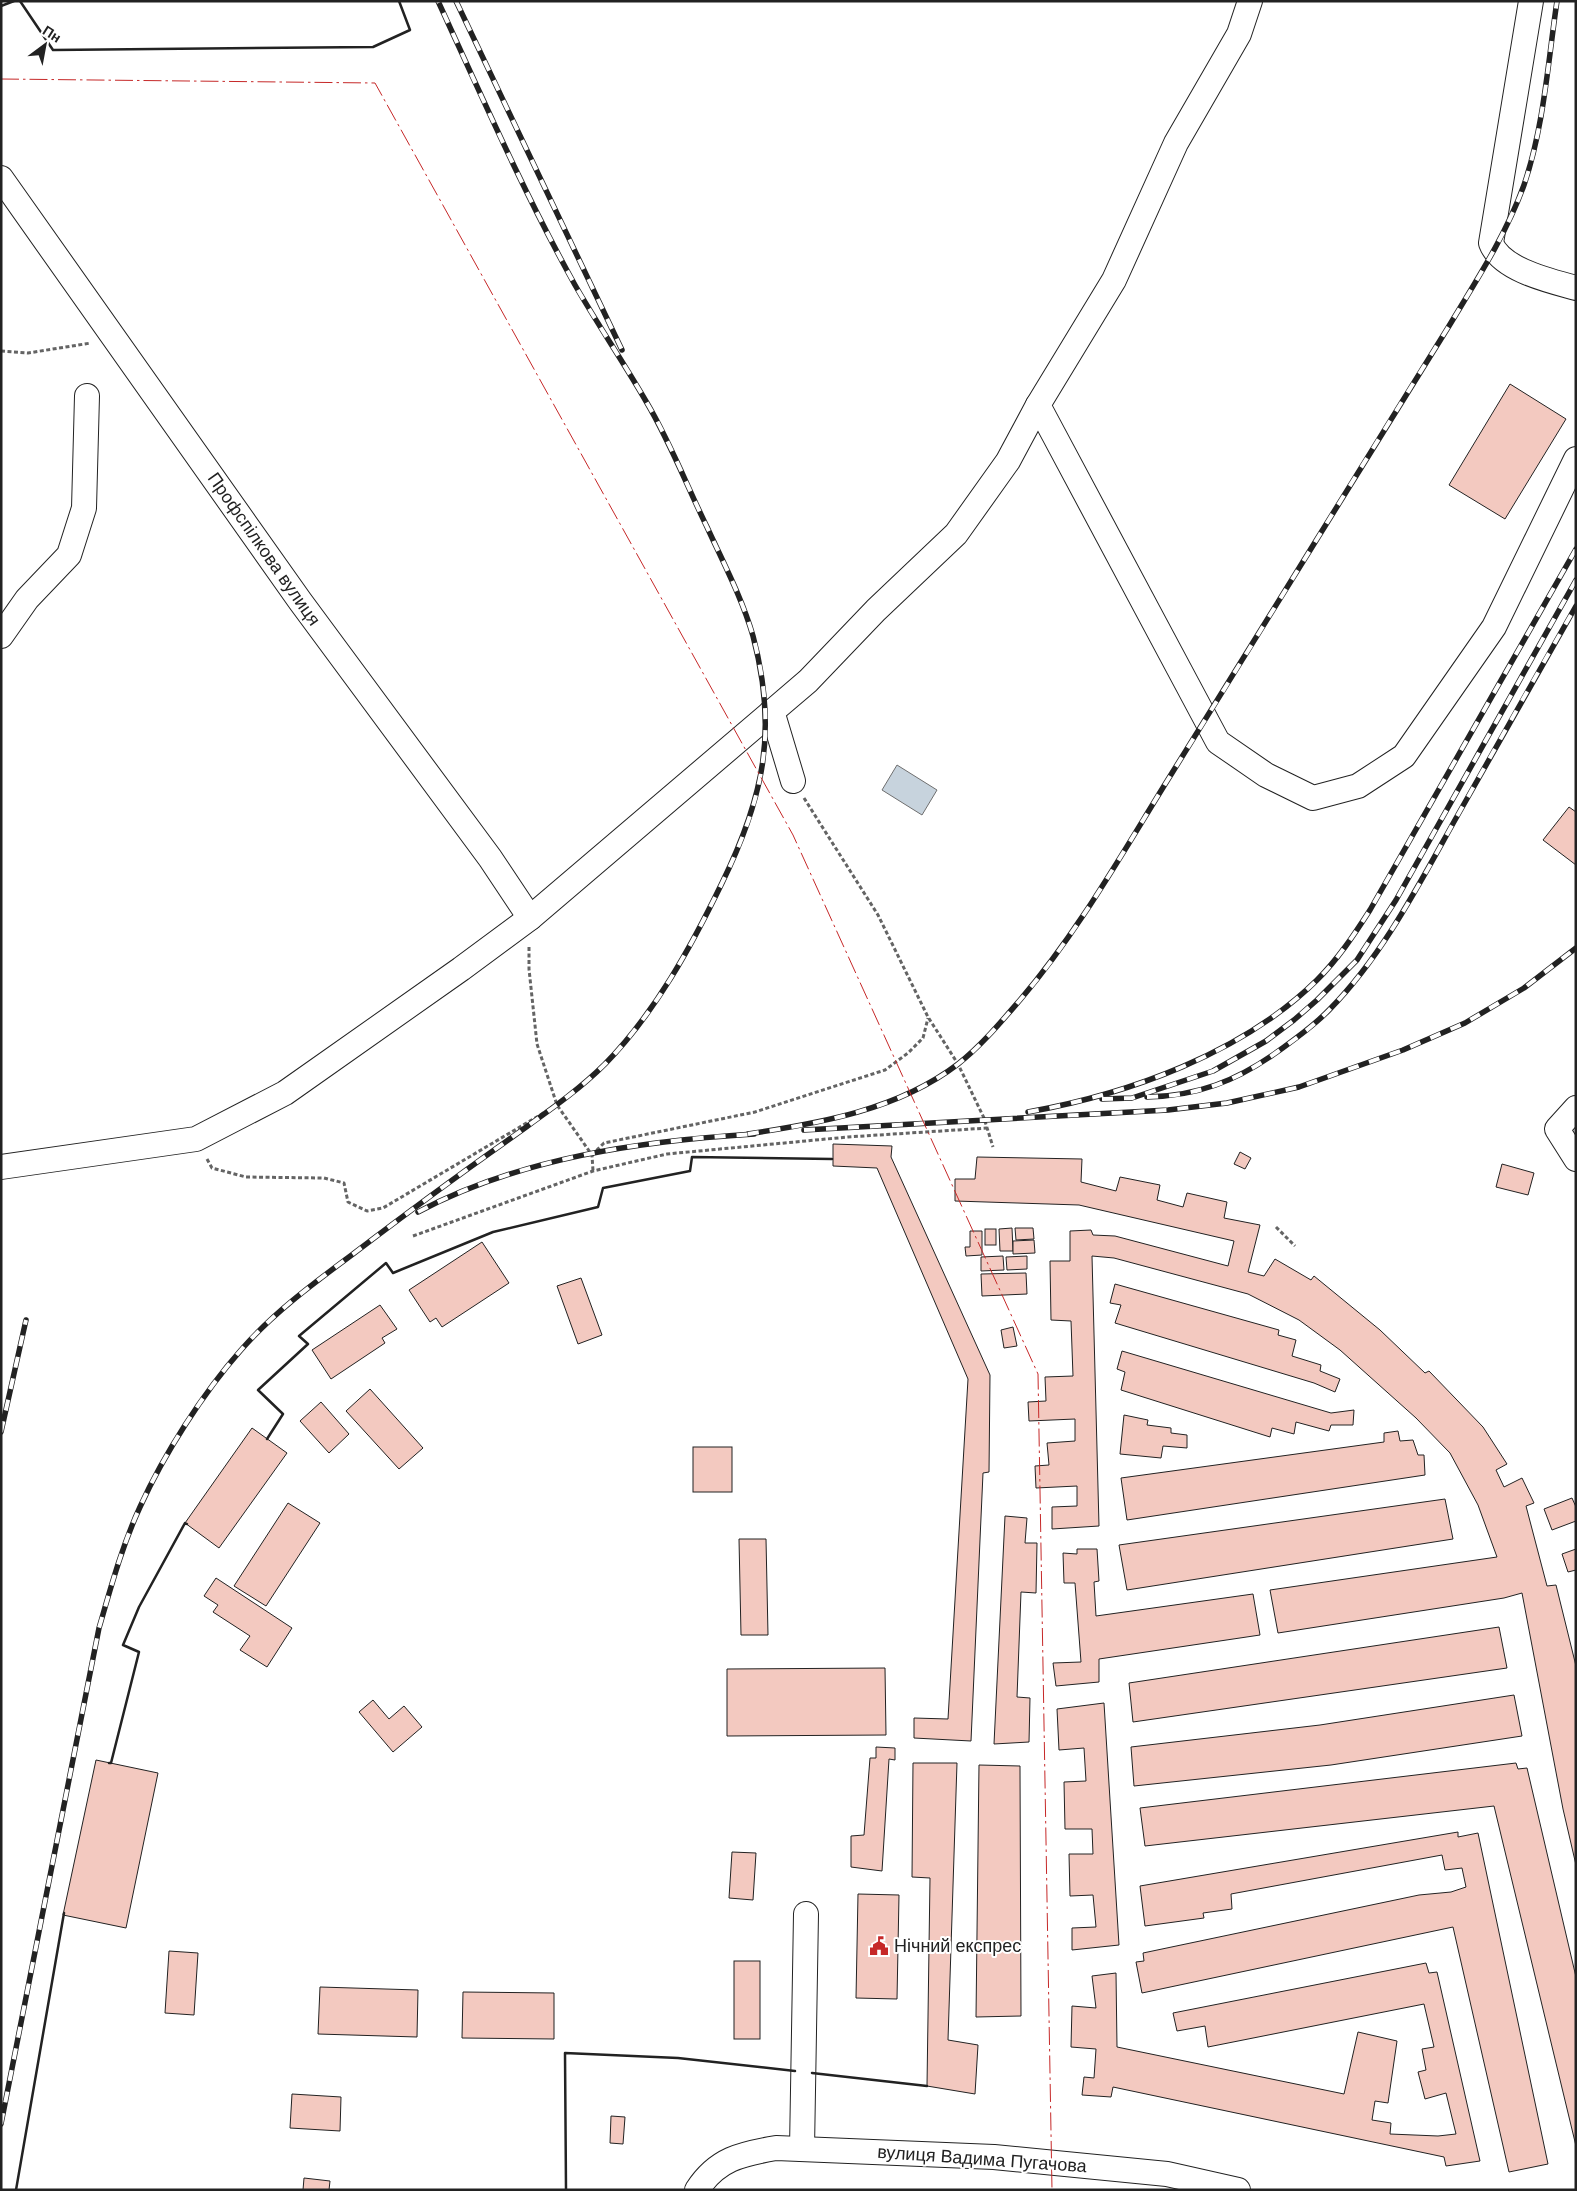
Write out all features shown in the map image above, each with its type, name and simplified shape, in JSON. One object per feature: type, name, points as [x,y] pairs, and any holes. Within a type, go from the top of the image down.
[{"type":"street","points":[[1,1167],[196,1139],[285,1093],[530,918],[808,681],[876,610],[956,534],[1008,461],[1038,405],[1114,280],[1176,143],[1239,34],[1250,1]]},
{"type":"street","points":[[1532,1],[1491,243],[1494,251],[1524,273],[1576,288]]},
{"type":"street","name":"Профспілкова вулиця","points":[[1,178],[300,601],[490,858],[530,918]]},
{"type":"street","points":[[1,636],[27,599],[69,555],[84,508],[86,396]]},
{"type":"street","points":[[1038,405],[1218,742],[1266,775],[1313,798],[1358,786],[1404,756],[1494,627],[1576,458]]},
{"type":"street","points":[[772,711],[793,781]]},
{"type":"street","points":[[1576,1108],[1557,1129],[1576,1159]]},
{"type":"street","points":[[802,2149],[806,1914]]},
{"type":"street","name":"вулиця Вадима Пугачова","points":[[697,2190],[705,2177],[725,2161],[747,2153],[776,2148],[1013,2159],[1166,2174],[1238,2190]]},
{"type":"path","points":[[1,351],[28,353],[88,343],[122,349]]},
{"type":"path","points":[[793,781],[878,915],[928,1017],[958,1064],[987,1128],[993,1146]]},
{"type":"path","points":[[530,918],[529,969],[537,1044],[556,1105],[592,1155],[593,1171]]},
{"type":"path","points":[[592,1155],[604,1143],[755,1112],[884,1070],[908,1054],[923,1038],[928,1017]]},
{"type":"path","points":[[196,1139],[212,1168],[246,1177],[324,1178],[344,1183],[348,1202],[368,1211],[383,1208],[556,1105]]},
{"type":"path","points":[[413,1236],[593,1171],[667,1154],[848,1137],[987,1128]]},
{"type":"path","points":[[1276,1227],[1295,1246]]},
{"type":"shaded area","points":[[897,765],[937,790],[922,815],[882,790]]},
{"type":"building","points":[[1510,384],[1566,419],[1505,519],[1449,485]]},
{"type":"building","points":[[1569,807],[1576,812],[1576,865],[1543,840]]},
{"type":"building","points":[[833,1144],[892,1146],[891,1157],[990,1375],[989,1472],[983,1473],[971,1741],[914,1738],[914,1718],[948,1719],[968,1379],[877,1168],[833,1166]]},
{"type":"building","points":[[1240,1152],[1251,1158],[1245,1169],[1234,1164]]},
{"type":"building","points":[[977,1157],[1082,1159],[1081,1182],[1116,1191],[1120,1177],[1160,1185],[1157,1200],[1183,1207],[1187,1193],[1227,1202],[1224,1218],[1260,1225],[1248,1272],[1264,1276],[1275,1259],[1311,1280],[1314,1276],[1380,1330],[1425,1373],[1429,1371],[1483,1427],[1507,1464],[1496,1470],[1504,1487],[1522,1478],[1534,1503],[1526,1506],[1547,1586],[1556,1585],[1576,1666],[1576,1865],[1563,1809],[1522,1593],[1504,1598],[1278,1633],[1270,1590],[1497,1557],[1478,1505],[1450,1453],[1416,1418],[1340,1350],[1299,1320],[1248,1294],[1114,1258],[1092,1256],[1099,1526],[1052,1529],[1052,1507],[1077,1506],[1077,1486],[1036,1488],[1035,1466],[1049,1465],[1047,1443],[1075,1441],[1075,1419],[1029,1421],[1028,1402],[1046,1401],[1045,1377],[1073,1376],[1071,1321],[1051,1320],[1050,1261],[1070,1261],[1070,1231],[1091,1230],[1093,1235],[1115,1236],[1228,1266],[1234,1241],[1079,1205],[955,1201],[955,1179],[975,1179]]},
{"type":"building","points":[[1502,1164],[1534,1173],[1528,1195],[1496,1187]]},
{"type":"building","points":[[1012,1228],[1013,1251],[1000,1251],[999,1229]]},
{"type":"building","points":[[1015,1228],[1033,1228],[1034,1239],[1016,1240]]},
{"type":"building","points":[[985,1229],[996,1229],[996,1245],[985,1245]]},
{"type":"building","points":[[970,1231],[982,1231],[982,1255],[966,1256],[965,1247],[970,1247]]},
{"type":"building","points":[[1034,1240],[1035,1253],[1013,1254],[1013,1241]]},
{"type":"building","points":[[482,1242],[509,1283],[442,1327],[436,1318],[430,1322],[409,1290]]},
{"type":"building","points":[[1003,1256],[1004,1270],[981,1271],[981,1257]]},
{"type":"building","points":[[1027,1256],[1027,1269],[1007,1270],[1006,1257]]},
{"type":"building","points":[[1026,1273],[1027,1294],[982,1296],[981,1274]]},
{"type":"building","points":[[581,1278],[602,1335],[578,1344],[557,1286]]},
{"type":"building","points":[[1115,1284],[1279,1330],[1278,1335],[1296,1340],[1292,1356],[1321,1365],[1320,1371],[1340,1379],[1335,1392],[1314,1383],[1115,1323],[1121,1305],[1110,1303]]},
{"type":"building","points":[[380,1305],[397,1329],[382,1338],[385,1343],[331,1379],[312,1350]]},
{"type":"building","points":[[1013,1327],[1017,1346],[1004,1348],[1001,1330]]},
{"type":"building","points":[[1122,1351],[1331,1413],[1354,1410],[1353,1425],[1331,1425],[1329,1431],[1296,1422],[1294,1434],[1272,1428],[1270,1437],[1121,1390],[1125,1372],[1117,1369]]},
{"type":"building","points":[[370,1389],[423,1448],[399,1469],[346,1411]]},
{"type":"building","points":[[321,1402],[349,1434],[329,1453],[300,1421]]},
{"type":"building","points":[[1124,1415],[1148,1420],[1147,1425],[1171,1428],[1171,1433],[1187,1435],[1187,1448],[1163,1446],[1161,1458],[1120,1454]]},
{"type":"building","points":[[252,1428],[287,1453],[219,1548],[185,1523]]},
{"type":"building","points":[[1398,1431],[1400,1441],[1413,1440],[1418,1455],[1424,1455],[1425,1475],[1127,1520],[1121,1478],[1384,1442],[1384,1433]]},
{"type":"building","points":[[693,1447],[732,1447],[732,1492],[693,1492]]},
{"type":"building","points":[[1572,1498],[1576,1507],[1576,1521],[1552,1530],[1544,1509]]},
{"type":"building","points":[[1445,1499],[1453,1539],[1127,1590],[1119,1545]]},
{"type":"building","points":[[288,1503],[320,1523],[266,1606],[234,1586]]},
{"type":"building","points":[[1005,1516],[1027,1518],[1025,1543],[1037,1543],[1036,1593],[1021,1592],[1017,1697],[1030,1698],[1029,1742],[994,1744]]},
{"type":"building","points":[[739,1539],[766,1539],[768,1635],[741,1635]]},
{"type":"building","points":[[1077,1549],[1097,1549],[1099,1581],[1094,1582],[1096,1616],[1253,1594],[1260,1635],[1099,1659],[1099,1682],[1056,1686],[1053,1663],[1081,1662],[1075,1583],[1064,1583],[1063,1553],[1077,1554]]},
{"type":"building","points":[[1576,1549],[1576,1570],[1568,1572],[1562,1554]]},
{"type":"building","points":[[216,1578],[292,1628],[267,1667],[240,1650],[250,1636],[213,1612],[218,1605],[204,1596]]},
{"type":"building","points":[[1499,1627],[1507,1668],[1133,1722],[1129,1683]]},
{"type":"building","points":[[885,1668],[886,1735],[727,1736],[727,1669]]},
{"type":"building","points":[[1514,1695],[1522,1736],[1331,1765],[1134,1786],[1131,1747],[1320,1725]]},
{"type":"building","points":[[373,1700],[389,1719],[404,1706],[422,1727],[393,1752],[359,1712]]},
{"type":"building","points":[[1104,1703],[1119,1945],[1072,1950],[1072,1928],[1096,1927],[1093,1895],[1070,1896],[1069,1854],[1093,1854],[1092,1829],[1065,1829],[1064,1782],[1086,1781],[1084,1748],[1059,1750],[1057,1709]]},
{"type":"building","points":[[876,1747],[895,1748],[895,1760],[889,1759],[882,1871],[851,1867],[851,1836],[864,1835],[870,1758],[876,1758]]},
{"type":"building","points":[[96,1760],[158,1773],[126,1928],[63,1915]]},
{"type":"building","points":[[913,1763],[957,1763],[948,2040],[978,2045],[975,2094],[927,2086],[930,1878],[912,1877]]},
{"type":"building","points":[[1516,1763],[1518,1769],[1527,1768],[1576,1977],[1576,2146],[1494,1806],[1145,1846],[1140,1808]]},
{"type":"building","points":[[979,1765],[1020,1766],[1021,2016],[976,2017]]},
{"type":"building","points":[[1458,1832],[1458,1837],[1478,1833],[1548,2164],[1509,2172],[1453,1927],[1142,1993],[1136,1962],[1144,1961],[1143,1953],[1419,1895],[1451,1892],[1466,1887],[1462,1868],[1445,1870],[1442,1855],[1231,1894],[1232,1909],[1203,1913],[1204,1918],[1145,1926],[1140,1886]]},
{"type":"building","points":[[732,1852],[756,1853],[753,1900],[729,1898]]},
{"type":"building","points":[[858,1894],[899,1895],[897,1999],[856,1998]]},
{"type":"building","points":[[169,1951],[198,1953],[194,2015],[165,2013]]},
{"type":"building","points":[[734,1961],[760,1961],[760,2039],[734,2039]]},
{"type":"building","points":[[1426,1963],[1429,1973],[1437,1972],[1480,2161],[1446,2166],[1444,2157],[1113,2087],[1111,2097],[1082,2095],[1084,2077],[1094,2078],[1096,2049],[1071,2047],[1072,2006],[1096,2008],[1092,1976],[1116,1973],[1117,2047],[1344,2094],[1358,2032],[1397,2041],[1388,2103],[1375,2101],[1372,2120],[1391,2123],[1390,2134],[1438,2136],[1456,2134],[1446,2093],[1425,2099],[1418,2072],[1426,2070],[1422,2049],[1434,2047],[1424,2004],[1208,2047],[1205,2026],[1177,2031],[1173,2013]]},
{"type":"building","points":[[320,1987],[418,1990],[417,2037],[318,2034]]},
{"type":"building","points":[[463,1992],[554,1993],[554,2039],[462,2038]]},
{"type":"building","points":[[292,2094],[341,2097],[340,2131],[290,2128]]},
{"type":"building","points":[[611,2116],[625,2117],[623,2144],[610,2143]]},
{"type":"building","points":[[304,2178],[330,2181],[329,2190],[303,2190]]},
{"type":"railway","points":[[1,2124],[99,1628],[128,1537],[140,1507],[172,1445],[227,1367],[253,1336],[267,1323],[324,1276],[569,1096],[605,1064],[623,1044],[671,978],[698,931],[722,883],[748,821],[763,763],[765,702],[761,670],[753,636],[726,567],[655,418],[575,285],[538,215],[438,1]]},
{"type":"railway","points":[[456,1],[622,350]]},
{"type":"railway","points":[[748,1134],[803,1125],[858,1112],[910,1093],[935,1080],[975,1050],[1042,974],[1062,946],[1118,860],[1449,326],[1499,240],[1517,204],[1531,163],[1545,94],[1557,1]]},
{"type":"railway","points":[[1028,1112],[1105,1094],[1183,1067],[1255,1029],[1287,1006],[1325,972],[1352,938],[1370,910],[1576,549]]},
{"type":"railway","points":[[1102,1099],[1132,1098],[1213,1071],[1266,1041],[1294,1020],[1357,960],[1396,900],[1576,580]]},
{"type":"railway","points":[[1147,1097],[1183,1094],[1231,1079],[1277,1052],[1311,1027],[1330,1009],[1369,962],[1403,911],[1576,606]]},
{"type":"railway","points":[[804,1130],[1168,1110],[1227,1103],[1299,1087],[1403,1050],[1465,1023],[1524,988],[1576,948]]},
{"type":"railway","points":[[418,1212],[457,1193],[498,1178],[539,1165],[582,1155],[668,1142],[754,1134]]},
{"type":"railway","points":[[1,1432],[26,1320]]},
{"type":"wall","points":[[1,6],[14,1]]},
{"type":"wall","points":[[20,1],[53,50],[373,47],[410,30],[399,1]]},
{"type":"wall","points":[[267,1439],[283,1414],[258,1390],[308,1344],[299,1336],[386,1263],[393,1273],[493,1232],[598,1207],[603,1188],[690,1171],[692,1157],[832,1159]]},
{"type":"wall","points":[[109,1763],[111,1763],[139,1652],[123,1645],[139,1607],[185,1523],[187,1524]]},
{"type":"wall","points":[[16,2190],[64,1913]]},
{"type":"wall","points":[[566,2190],[565,2053],[678,2058],[795,2071]]},
{"type":"wall","points":[[812,2073],[927,2086]]},
{"type":"power","points":[[1,79],[375,83],[793,835],[1038,1374],[1052,2190]]},
{"type":"place","name":"Нічний експрес","points":[[879,1946]]}]
